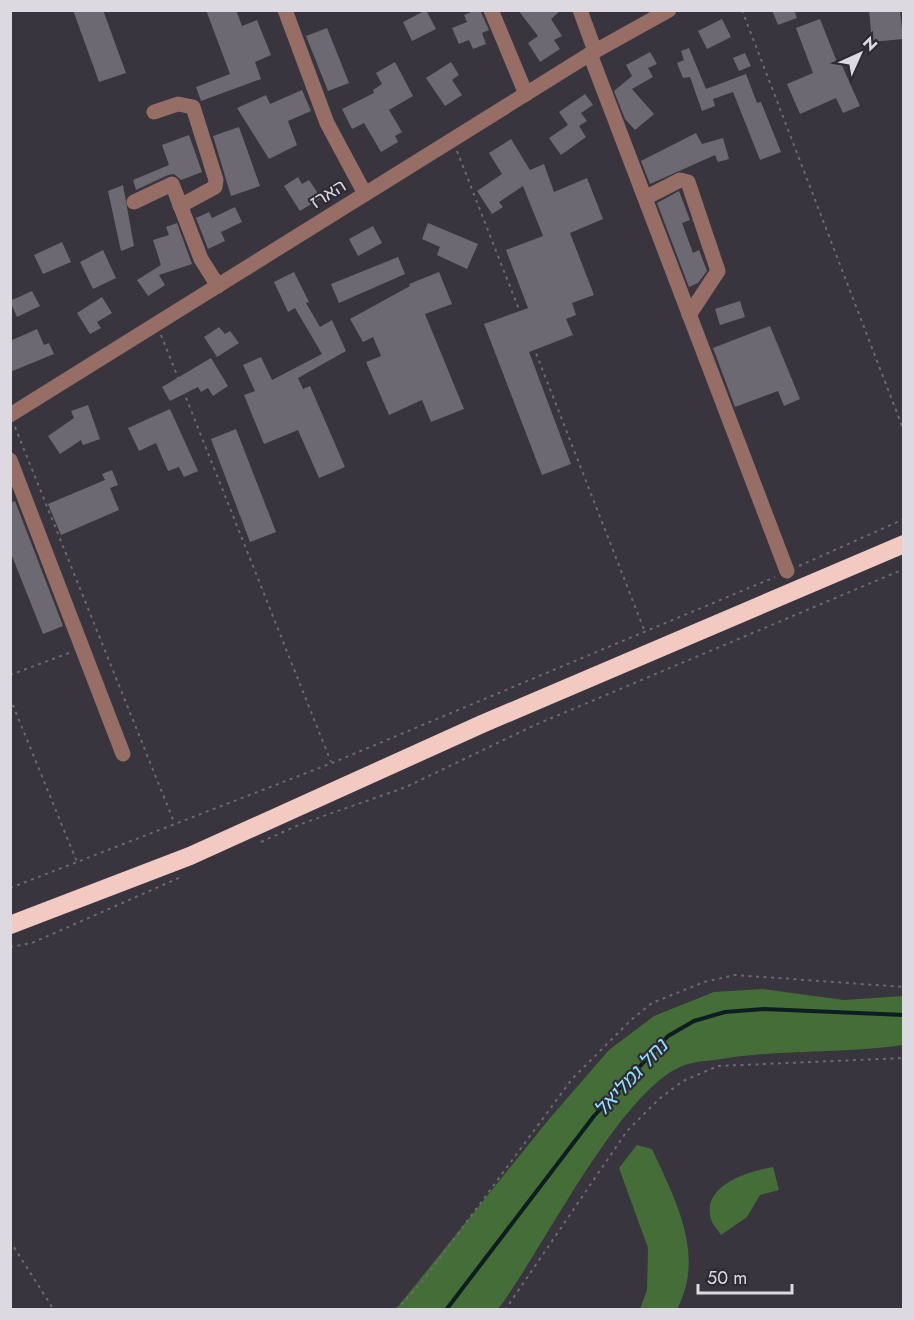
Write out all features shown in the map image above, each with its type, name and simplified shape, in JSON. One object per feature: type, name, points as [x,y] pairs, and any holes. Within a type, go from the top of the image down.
[{"type":"highway","points":[[10,925],[190,856],[482,724],[903,544]]},
{"type":"street","points":[[285,10],[327,123],[365,194]]},
{"type":"street","points":[[491,10],[526,94]]},
{"type":"street","points":[[580,10],[645,198],[787,571]]},
{"type":"street","name":"הארז","points":[[13,421],[156,324],[526,94],[669,10]]},
{"type":"street","points":[[154,112],[178,104],[193,107],[216,180],[216,187],[180,206]]},
{"type":"street","points":[[645,198],[680,180],[688,182],[718,271],[689,315]]},
{"type":"street","points":[[134,202],[172,184],[201,259],[218,286]]},
{"type":"street","points":[[10,460],[123,754]]},
{"type":"path","points":[[742,10],[903,431]]},
{"type":"path","points":[[449,142],[459,153],[645,633]]},
{"type":"path","points":[[156,324],[332,763]]},
{"type":"path","points":[[13,421],[175,823]]},
{"type":"path","points":[[10,888],[332,763],[645,633],[903,519]]},
{"type":"path","points":[[258,843],[302,824],[406,787],[535,724],[903,569]]},
{"type":"path","points":[[10,675],[83,648]]},
{"type":"path","points":[[10,698],[77,863]]},
{"type":"path","points":[[10,947],[32,943],[183,876]]},
{"type":"path","points":[[396,1310],[423,1281],[572,1079],[631,1020],[652,1003],[704,982],[735,975],[903,987]]},
{"type":"path","points":[[505,1310],[627,1131],[659,1099],[683,1081],[718,1066],[903,1058]]},
{"type":"path","points":[[10,1241],[54,1310]]},
{"type":"green space","points":[[763,989],[844,1000],[903,996],[903,1045],[858,1050],[744,1056],[685,1065],[660,1079],[635,1104],[609,1137],[498,1309],[396,1309],[550,1118],[609,1050],[654,1016],[714,992]]},
{"type":"green space","points":[[637,1145],[652,1149],[678,1207],[684,1228],[689,1268],[685,1289],[677,1309],[640,1309],[647,1290],[648,1248],[619,1168]]},
{"type":"green space","points":[[773,1167],[779,1190],[760,1195],[747,1217],[721,1235],[711,1219],[710,1207],[713,1197],[729,1182],[740,1176]]},
{"type":"building","points":[[73,10],[103,10],[126,73],[99,82]]},
{"type":"building","points":[[206,10],[236,10],[242,26],[257,20],[271,55],[255,62],[261,79],[201,101],[196,87],[230,74]]},
{"type":"building","points":[[426,10],[436,29],[412,41],[403,22]]},
{"type":"building","points":[[480,10],[489,30],[482,33],[486,44],[473,49],[469,40],[459,44],[452,28],[467,22],[464,15]]},
{"type":"building","points":[[518,10],[561,10],[551,19],[562,36],[554,40],[560,49],[540,62],[528,43],[538,36]]},
{"type":"building","points":[[772,10],[794,10],[797,18],[778,25]]},
{"type":"building","points":[[869,10],[900,10],[903,39],[872,42]]},
{"type":"building","points":[[722,19],[731,37],[707,49],[698,31]]},
{"type":"building","points":[[820,19],[837,62],[840,61],[860,106],[843,113],[836,98],[800,114],[787,84],[813,73],[796,28]]},
{"type":"building","points":[[327,28],[349,83],[328,91],[306,36]]},
{"type":"building","points":[[689,48],[706,89],[746,74],[757,103],[761,102],[781,152],[760,160],[733,92],[713,99],[715,106],[702,111],[690,77],[683,78],[677,63],[684,60],[681,51]]},
{"type":"building","points":[[650,52],[657,64],[648,68],[653,77],[632,89],[654,114],[635,130],[625,119],[614,91],[632,76],[626,65]]},
{"type":"building","points":[[745,53],[751,66],[739,71],[733,58]]},
{"type":"building","points":[[395,62],[413,96],[389,110],[402,132],[395,136],[398,142],[381,152],[364,123],[352,129],[342,109],[374,93],[373,90],[382,84],[376,73]]},
{"type":"building","points":[[451,62],[459,75],[452,80],[462,95],[445,106],[426,78]]},
{"type":"building","points":[[302,90],[311,111],[288,121],[297,145],[269,159],[237,108],[266,95],[270,104]]},
{"type":"building","points":[[585,94],[593,105],[581,113],[587,121],[579,126],[586,137],[561,155],[549,138],[568,125],[559,112]]},
{"type":"building","points":[[239,127],[260,186],[231,196],[213,136]]},
{"type":"building","points":[[696,133],[702,144],[723,138],[729,159],[718,162],[715,155],[650,184],[641,161]]},
{"type":"building","points":[[189,135],[202,172],[181,180],[174,174],[168,175],[136,190],[133,180],[169,165],[162,145]]},
{"type":"building","points":[[511,139],[530,170],[544,164],[554,192],[587,178],[603,219],[570,233],[594,295],[572,303],[576,315],[566,319],[573,335],[529,352],[571,464],[542,475],[484,324],[528,308],[506,250],[543,236],[523,186],[499,202],[503,207],[492,214],[477,191],[502,174],[489,153]]},
{"type":"building","points":[[298,177],[302,184],[309,180],[321,198],[300,211],[284,186]]},
{"type":"building","points":[[123,185],[134,246],[121,251],[108,191]]},
{"type":"building","points":[[679,191],[690,220],[682,223],[693,253],[699,250],[707,271],[698,283],[689,287],[657,203]]},
{"type":"building","points":[[235,207],[242,222],[221,232],[225,241],[208,249],[196,218],[209,212],[212,218]]},
{"type":"building","points":[[177,223],[192,264],[159,275],[165,285],[148,296],[137,280],[161,265],[153,240],[169,235],[166,227]]},
{"type":"building","points":[[428,223],[478,244],[467,269],[437,255],[440,247],[422,239]]},
{"type":"building","points":[[373,226],[382,243],[358,256],[349,239]]},
{"type":"building","points":[[62,242],[71,262],[43,274],[34,255]]},
{"type":"building","points":[[103,250],[116,278],[93,289],[80,262]]},
{"type":"building","points":[[398,257],[405,274],[339,303],[331,284]]},
{"type":"building","points":[[294,272],[309,302],[306,303],[320,327],[332,320],[346,351],[298,378],[303,389],[310,386],[345,467],[319,478],[298,430],[264,444],[244,395],[255,391],[243,365],[261,357],[272,380],[322,354],[295,308],[288,312],[274,282]]},
{"type":"building","points":[[439,272],[452,304],[425,314],[464,409],[431,422],[422,400],[389,415],[366,362],[381,356],[373,337],[363,342],[350,319],[410,286],[409,284]]},
{"type":"building","points":[[32,291],[40,306],[17,317],[10,301]]},
{"type":"building","points":[[102,297],[112,313],[97,322],[101,328],[90,334],[77,313]]},
{"type":"building","points":[[740,301],[745,317],[720,325],[715,309]]},
{"type":"building","points":[[770,326],[800,399],[784,406],[778,391],[735,407],[713,348]]},
{"type":"building","points":[[219,327],[225,334],[230,331],[239,343],[217,357],[204,337]]},
{"type":"building","points":[[37,329],[44,345],[49,343],[54,354],[10,372],[10,341]]},
{"type":"building","points":[[211,358],[228,386],[213,396],[208,388],[201,392],[198,387],[170,401],[162,387]]},
{"type":"building","points":[[88,405],[100,439],[83,445],[81,440],[60,454],[48,436],[74,418],[71,411]]},
{"type":"building","points":[[170,409],[198,471],[184,477],[179,467],[168,471],[156,443],[139,451],[128,428]]},
{"type":"building","points":[[236,429],[276,532],[250,542],[211,439]]},
{"type":"building","points":[[112,470],[118,485],[110,488],[119,510],[61,535],[48,504],[105,480],[102,474]]},
{"type":"building","points":[[15,501],[63,626],[43,634],[10,551],[10,503]]},
{"type":"waterway","name":"נחל גמליאל","points":[[446,1310],[594,1116],[668,1036],[694,1021],[725,1012],[764,1009],[904,1015]]}]
